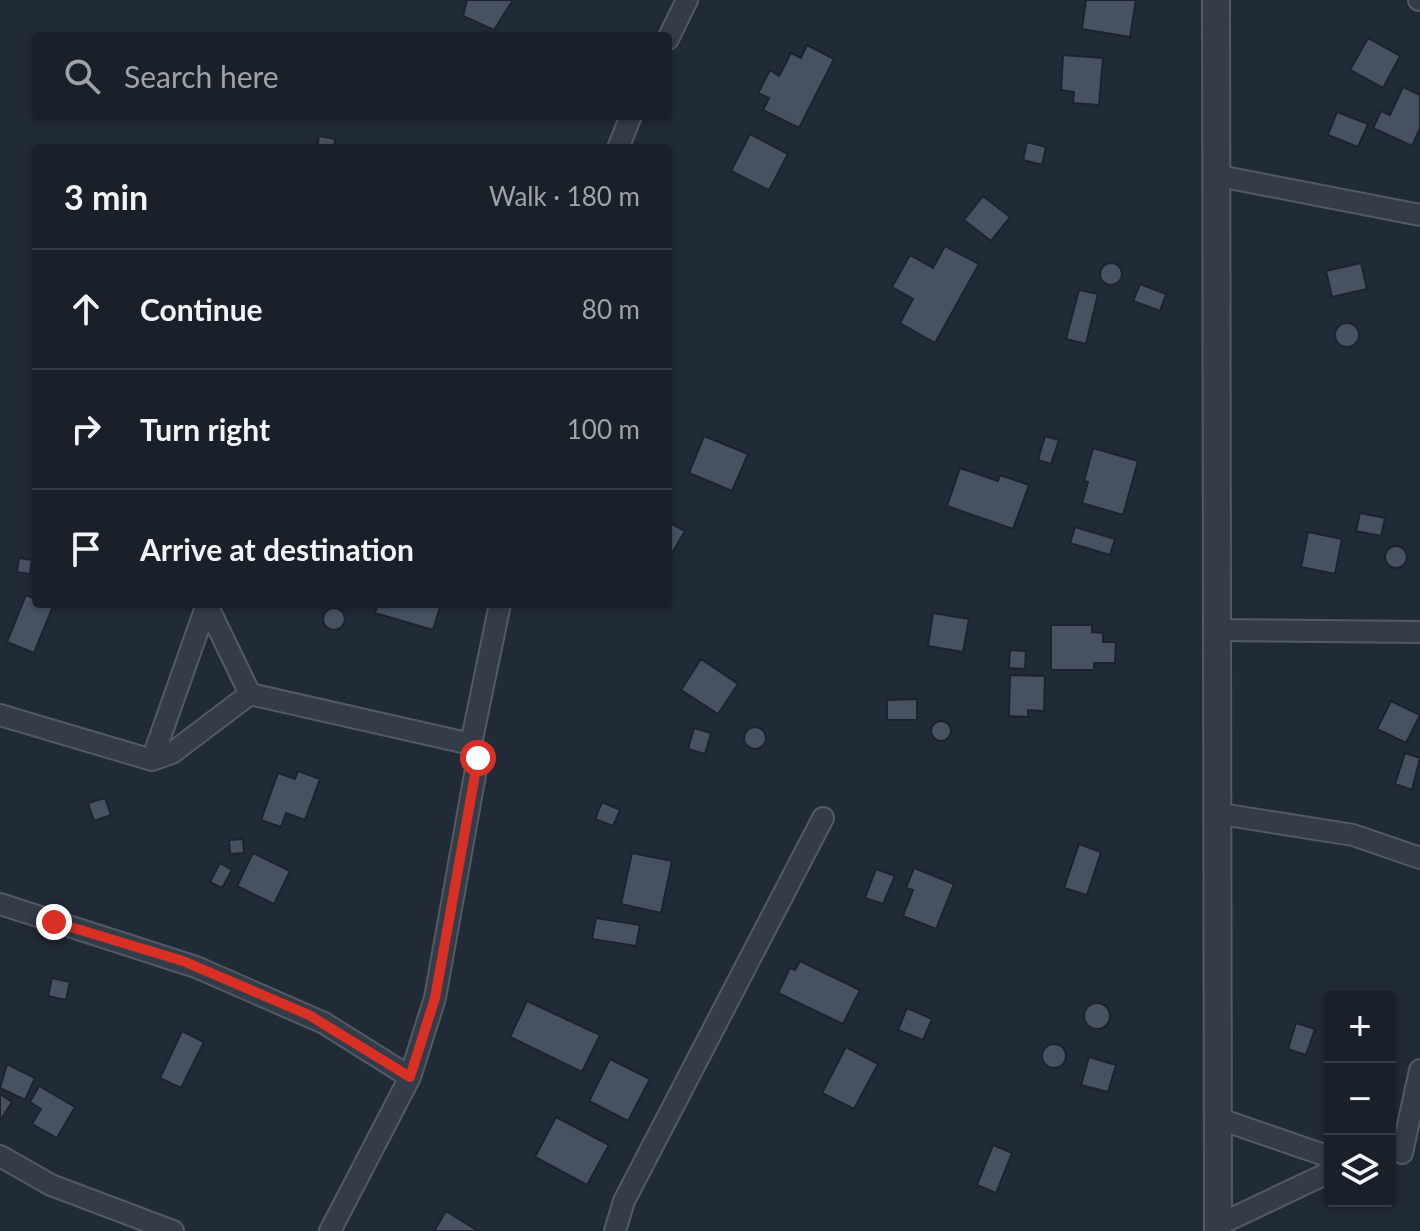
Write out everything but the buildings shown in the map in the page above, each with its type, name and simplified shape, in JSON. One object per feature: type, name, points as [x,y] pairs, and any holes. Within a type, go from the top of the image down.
[{"type":"street","points":[[671,32],[687,0]]},
{"type":"street","points":[[1216,0],[1218,1228],[1324,1175]]},
{"type":"street","points":[[620,144],[629,120]]},
{"type":"street","points":[[1214,175],[1420,215]]},
{"type":"street","points":[[152,760],[206,608]]},
{"type":"street","points":[[208,608],[250,694]]},
{"type":"street","points":[[330,1231],[410,1077],[435,998],[478,758],[471,744],[499,608]]},
{"type":"street","points":[[1215,630],[1420,632]]},
{"type":"street","points":[[0,715],[152,760],[172,753],[250,694],[471,744]]},
{"type":"street","points":[[1215,813],[1353,835],[1420,858]]},
{"type":"street","points":[[615,1231],[624,1201],[823,818]]},
{"type":"street","points":[[0,904],[196,967],[324,1023],[410,1077]]},
{"type":"street","points":[[1404,1155],[1420,1070]]},
{"type":"street","points":[[1220,1119],[1324,1155]]},
{"type":"street","points":[[0,1156],[51,1185],[173,1231]]},
{"type":"route","points":[[54,922],[183,961],[309,1015],[410,1077],[435,998],[478,758]]}]
